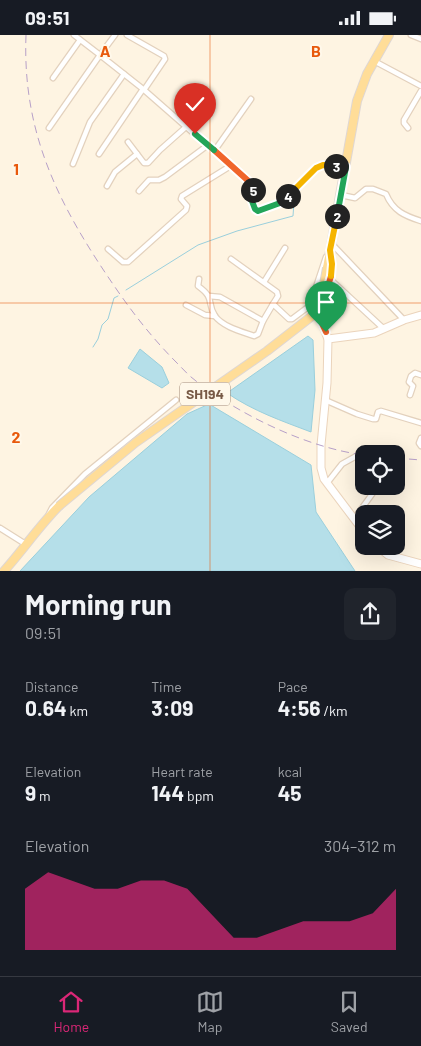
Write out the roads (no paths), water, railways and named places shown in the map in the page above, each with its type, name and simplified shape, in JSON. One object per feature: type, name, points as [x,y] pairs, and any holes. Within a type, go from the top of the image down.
[{"type":"main road","name":"SH194","points":[[4,571],[59,506],[135,443],[267,351],[312,315],[321,301],[362,86],[389,35]]},
{"type":"street","points":[[74,35],[144,90],[232,165],[255,187],[249,193],[255,209],[258,211],[284,200],[319,166],[346,167]]},
{"type":"street","points":[[49,128],[115,35]]},
{"type":"street","points":[[99,153],[165,59],[164,56],[127,35]]},
{"type":"street","points":[[411,35],[421,39]]},
{"type":"street","points":[[52,78],[80,40]]},
{"type":"street","points":[[374,61],[421,86]]},
{"type":"street","points":[[73,164],[90,122],[124,74]]},
{"type":"street","points":[[408,128],[404,120],[421,91]]},
{"type":"street","points":[[215,150],[251,99]]},
{"type":"street","points":[[128,142],[144,163],[148,163],[187,127]]},
{"type":"street","points":[[138,191],[149,180],[159,180],[165,177],[208,145]]},
{"type":"street","points":[[106,186],[115,172],[136,154]]},
{"type":"street","points":[[108,249],[123,262],[128,262],[186,210],[187,206],[181,199],[182,196],[232,165]]},
{"type":"street","points":[[341,195],[354,198],[366,189],[374,189],[386,194],[389,202],[397,211],[407,217],[421,221]]},
{"type":"street","points":[[331,247],[332,264],[330,279],[319,317],[328,339],[321,468],[327,483],[353,520],[371,495]]},
{"type":"street","points":[[273,304],[290,319],[308,307],[314,297],[324,262],[331,247]]},
{"type":"street","points":[[331,247],[404,320]]},
{"type":"street","points":[[264,282],[285,248]]},
{"type":"street","points":[[186,305],[205,315],[215,316],[230,326],[254,336],[258,334],[278,293],[231,259]]},
{"type":"street","points":[[199,279],[198,286],[207,292],[215,316]]},
{"type":"street","points":[[330,279],[384,329]]},
{"type":"street","points":[[209,296],[220,297],[263,321]]},
{"type":"street","points":[[328,339],[374,333],[421,315]]},
{"type":"street","points":[[410,395],[413,386],[409,382],[410,375],[415,373],[421,375]]},
{"type":"street","points":[[48,517],[52,508],[85,474],[176,400]]},
{"type":"street","points":[[325,400],[373,419],[376,419],[379,411],[381,411],[421,423]]},
{"type":"street","points":[[421,438],[419,443],[421,446]]},
{"type":"street","points":[[327,483],[342,464],[355,457]]},
{"type":"street","points":[[0,528],[27,545]]},
{"type":"street","points":[[388,555],[421,564]]},
{"type":"water","points":[[308,336],[313,340],[315,390],[311,432],[257,410],[227,393]]},
{"type":"water","points":[[140,349],[162,367],[169,383],[162,388],[128,368]]},
{"type":"water","points":[[209,404],[311,465],[316,512],[355,571],[20,571],[89,497],[187,414]]},
{"type":"waterway","points":[[126,290],[198,245],[237,231],[293,216],[294,202]]},
{"type":"waterway","points":[[93,347],[98,339],[102,325],[108,319],[114,298],[118,296]]},
{"type":"railway","points":[[26,35],[26,72],[31,106],[38,139],[49,170],[63,200],[97,260],[145,328],[191,377],[233,406],[254,418],[298,437],[320,445],[355,453]]},
{"type":"railway","points":[[405,459],[421,460]]}]
